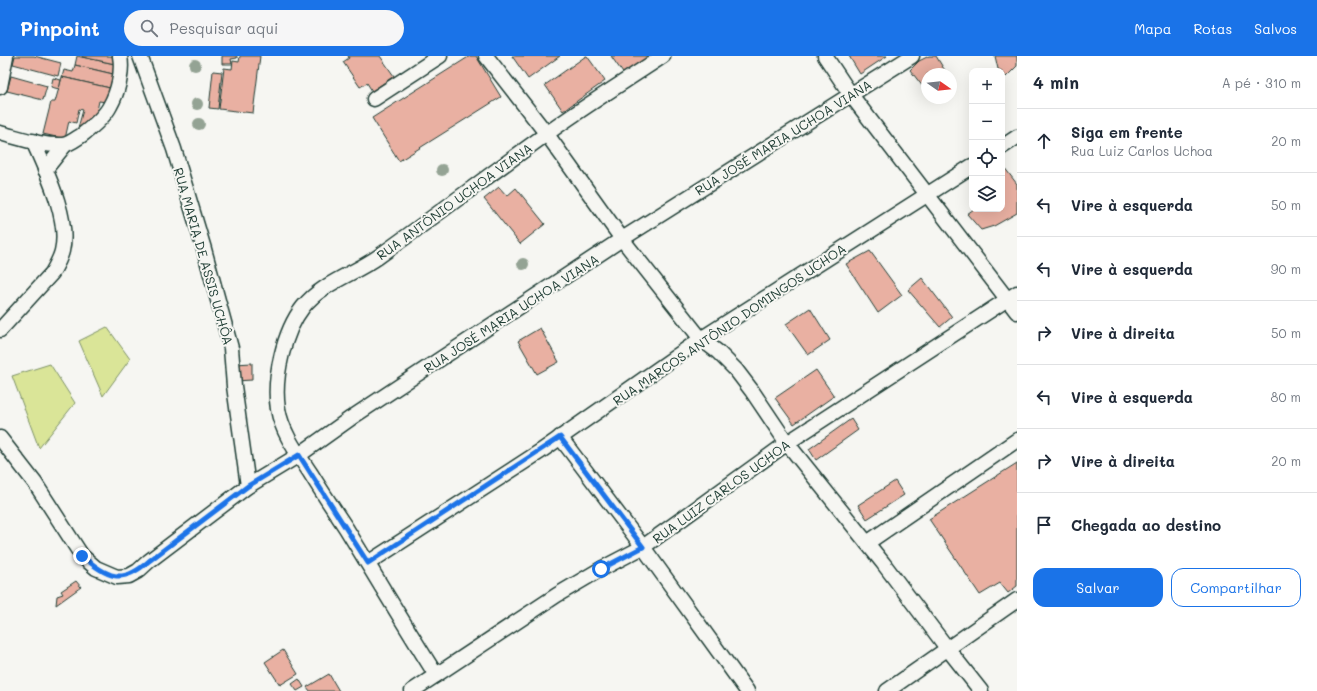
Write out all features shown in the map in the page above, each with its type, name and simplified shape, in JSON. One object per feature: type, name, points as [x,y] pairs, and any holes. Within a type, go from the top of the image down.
[{"type":"street","points":[[0,87],[6,56]]},
{"type":"street","points":[[45,170],[65,145],[86,132],[111,106],[121,75],[122,67],[120,56]]},
{"type":"street","name":"RUA MARIA DE ASSIS UCHÔA","points":[[140,56],[174,149],[204,249],[230,348],[248,486]]},
{"type":"street","points":[[374,99],[440,56]]},
{"type":"street","points":[[486,56],[546,133],[622,239],[701,339],[718,352],[736,370],[787,443],[867,543],[981,691]]},
{"type":"street","name":"RUA ANTÔNIO UCHOA VIANA","points":[[436,675],[403,623],[368,563],[284,430],[278,409],[277,389],[279,370],[291,326],[300,310],[311,298],[323,289],[375,259],[546,133],[663,56]]},
{"type":"street","points":[[825,56],[851,94],[928,194],[1012,296],[1017,312]]},
{"type":"street","name":"RUA JOSÉ MARIA UCHOA VIANA","points":[[0,438],[34,483],[82,556],[96,568],[117,577],[129,576],[138,571],[248,486],[299,455],[351,418],[622,239],[912,56]]},
{"type":"street","points":[[0,133],[33,141],[65,145]]},
{"type":"street","points":[[1005,145],[1017,137]]},
{"type":"street","points":[[0,330],[52,273],[62,251],[64,237],[63,224],[56,200],[33,141]]},
{"type":"street","name":"RUA MARCOS ANTÔNIO DOMINGOS UCHOA","points":[[368,563],[560,437],[701,339],[969,168]]},
{"type":"street","name":"RUA LUIZ CARLOS UCHOA","points":[[412,691],[557,595],[601,569],[643,547],[787,443],[1012,296]]},
{"type":"street","points":[[560,437],[643,547],[747,691]]},
{"type":"street","points":[[867,543],[1017,440]]},
{"type":"street","points":[[887,691],[1017,600]]},
{"type":"green space","points":[[107,327],[130,359],[103,396],[79,341]]},
{"type":"green space","points":[[50,364],[75,403],[39,448],[12,376]]},
{"type":"building","points":[[15,56],[34,56],[61,63],[58,76],[13,64]]},
{"type":"building","points":[[77,56],[115,64],[113,74],[75,65]]},
{"type":"building","points":[[114,56],[115,64],[82,57]]},
{"type":"building","points":[[222,56],[237,56],[237,58],[231,59],[232,64],[222,64]]},
{"type":"building","points":[[240,56],[260,56],[253,113],[219,109],[224,68],[232,69],[233,61],[239,62]]},
{"type":"building","points":[[348,56],[380,56],[394,76],[372,91],[367,83],[360,87],[343,62],[349,58]]},
{"type":"building","points":[[470,56],[476,56],[501,97],[399,161],[372,118]]},
{"type":"building","points":[[512,56],[560,56],[528,79]]},
{"type":"building","points":[[586,56],[605,81],[563,111],[545,85]]},
{"type":"building","points":[[611,56],[654,56],[625,76]]},
{"type":"building","points":[[849,56],[887,56],[860,74]]},
{"type":"building","points":[[929,56],[936,56],[943,68],[921,68],[921,84],[910,70],[919,61]]},
{"type":"building","points":[[995,56],[1017,56],[1017,66],[1006,77],[1005,68],[998,68]]},
{"type":"building","points":[[75,65],[113,74],[110,88],[62,77],[64,70],[73,72]]},
{"type":"building","points":[[213,71],[222,72],[218,109],[209,108]]},
{"type":"building","points":[[11,76],[47,86],[43,100],[7,91]]},
{"type":"building","points":[[62,77],[110,88],[106,102],[99,101],[95,120],[89,119],[86,130],[78,128],[83,110],[79,109],[76,123],[69,121],[65,139],[43,134],[51,102],[55,102]]},
{"type":"building","points":[[53,78],[61,80],[59,89],[51,87]]},
{"type":"building","points":[[1005,168],[1017,184],[1017,213],[994,226],[981,230],[967,214],[970,212],[1005,212]]},
{"type":"building","points":[[499,187],[507,196],[516,188],[545,224],[520,244],[484,199]]},
{"type":"building","points":[[870,251],[902,295],[878,313],[846,264]]},
{"type":"building","points":[[922,278],[952,317],[940,327],[908,290]]},
{"type":"building","points":[[810,308],[830,340],[808,355],[786,324]]},
{"type":"building","points":[[540,328],[559,362],[537,374],[518,341]]},
{"type":"building","points":[[252,363],[252,380],[236,381],[235,364]]},
{"type":"building","points":[[816,370],[834,396],[794,424],[775,398]]},
{"type":"building","points":[[851,419],[858,430],[816,460],[809,449]]},
{"type":"building","points":[[1017,463],[1017,586],[1008,593],[1000,583],[980,595],[929,519]]},
{"type":"building","points":[[895,481],[904,495],[867,519],[858,505]]},
{"type":"building","points":[[76,581],[81,587],[56,605],[57,596],[63,594],[61,591]]},
{"type":"building","points":[[283,650],[298,674],[280,685],[265,662]]},
{"type":"building","points":[[329,674],[339,691],[310,691],[307,687]]},
{"type":"building","points":[[299,679],[304,687],[297,691],[292,684]]},
{"type":"route","points":[[82,556],[96,568],[117,577],[129,576],[138,571],[248,486],[299,455],[368,563],[541,451],[560,437],[643,547],[601,569]]}]
